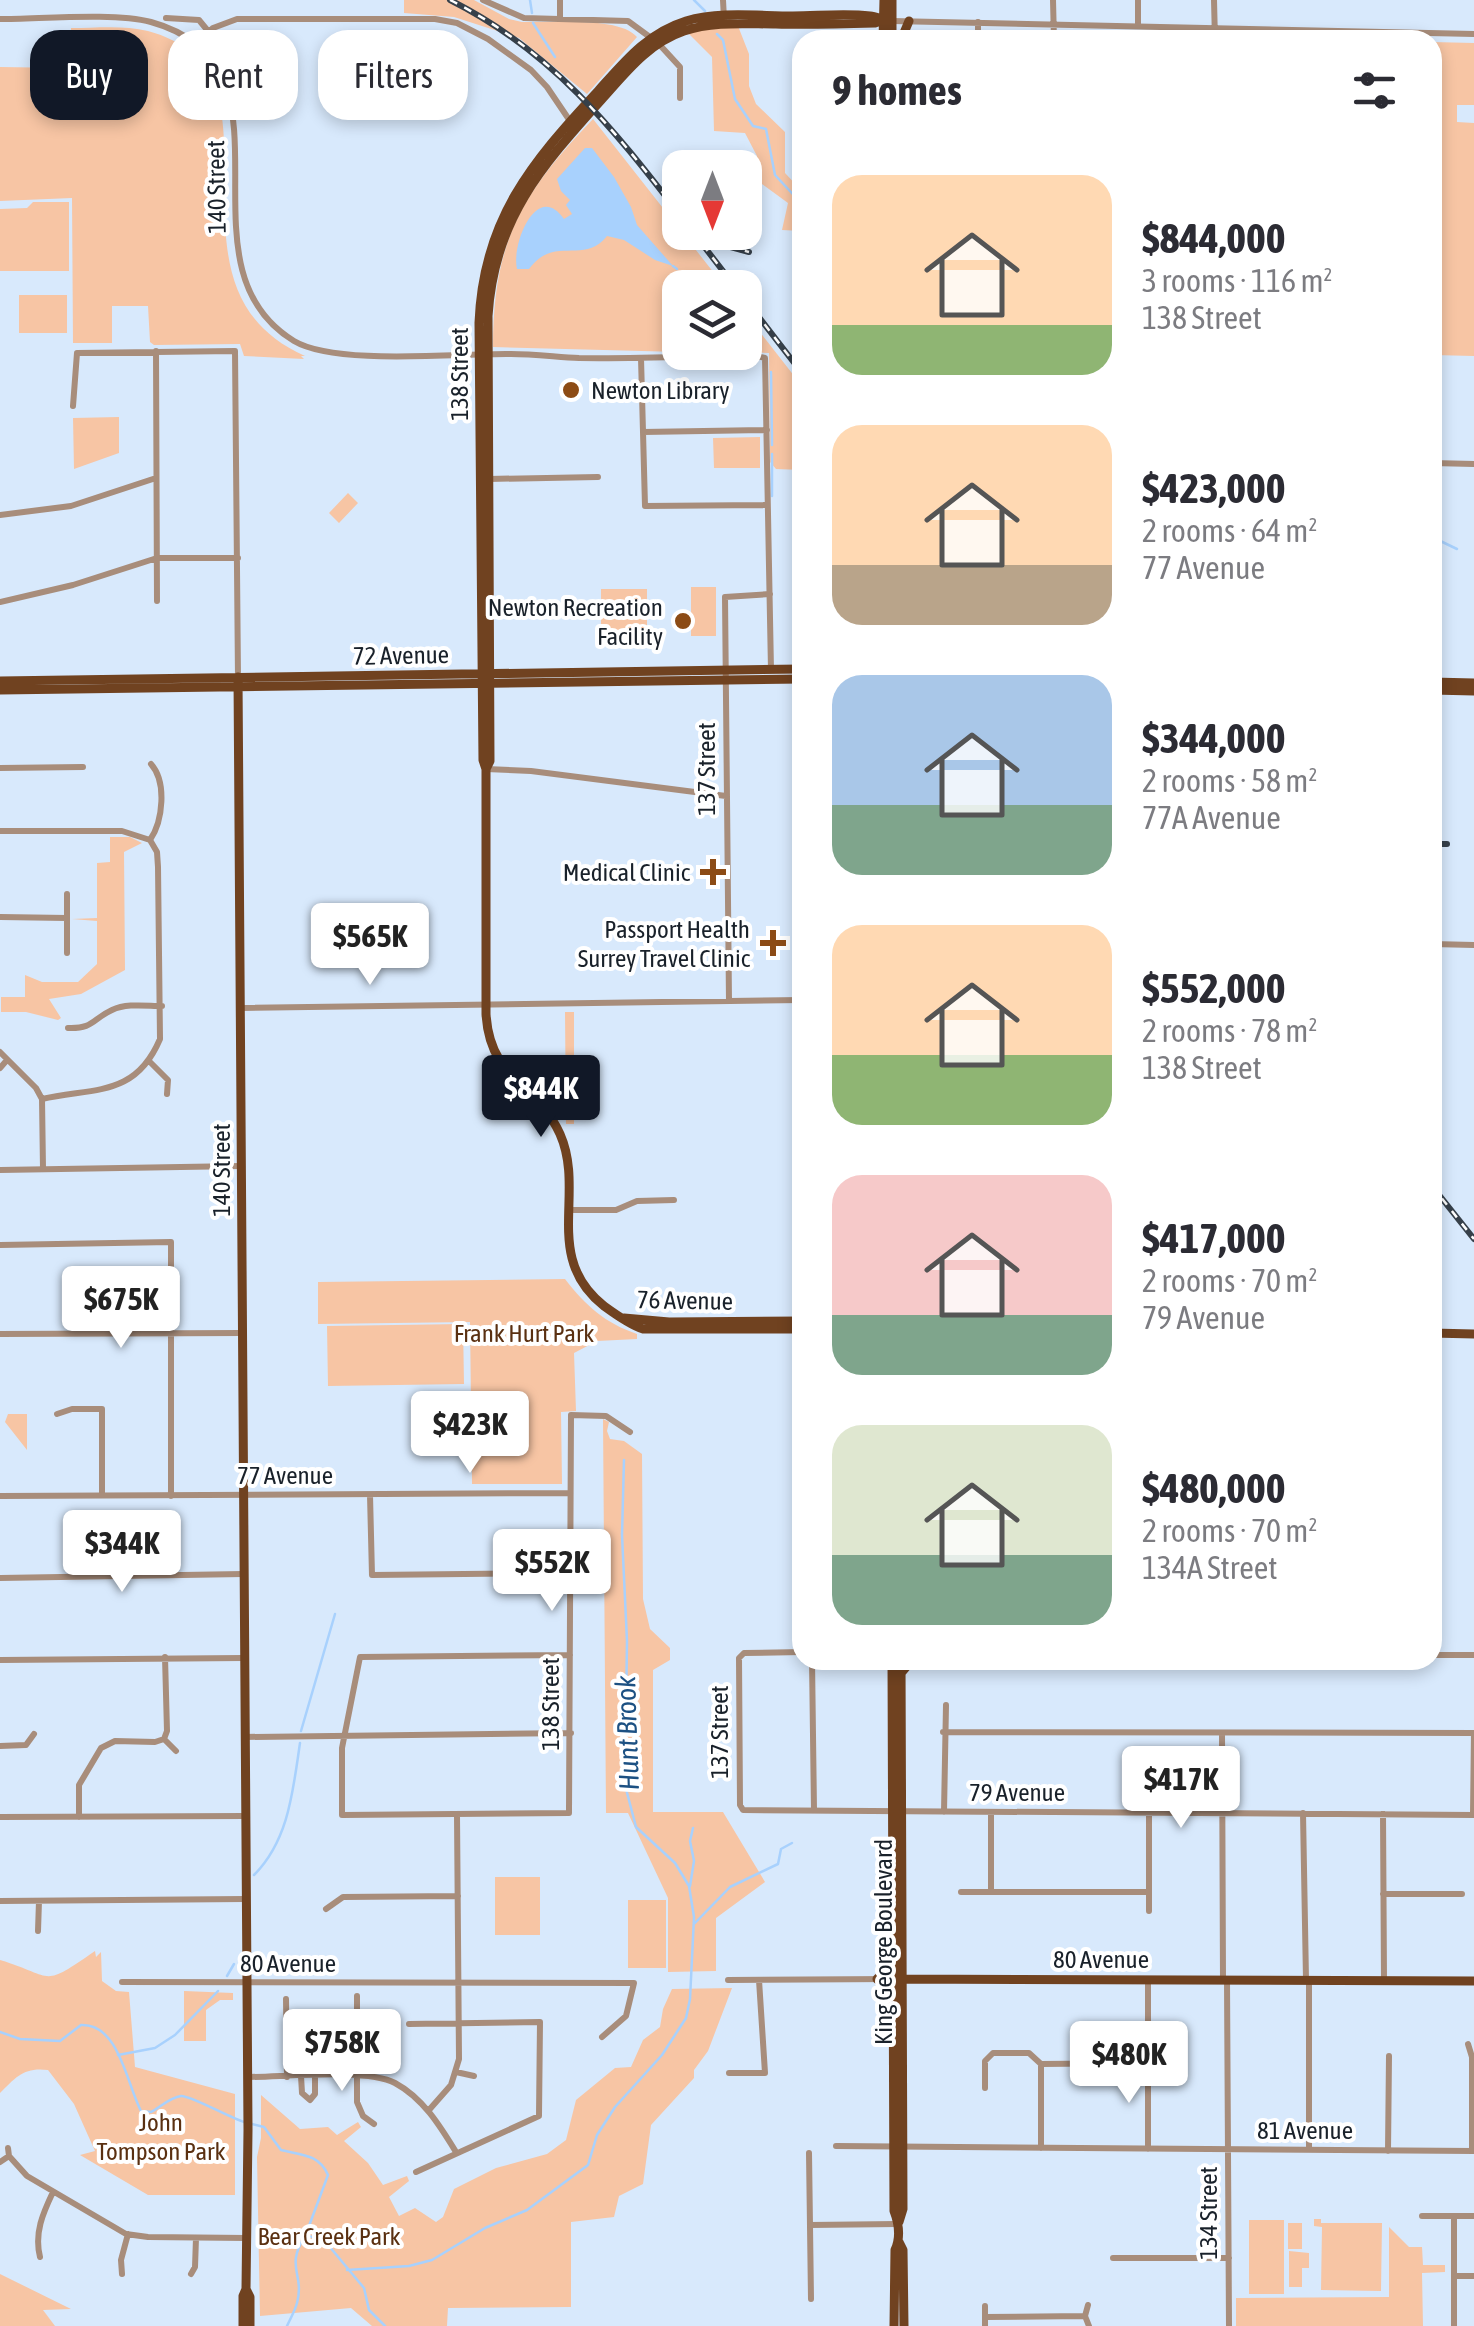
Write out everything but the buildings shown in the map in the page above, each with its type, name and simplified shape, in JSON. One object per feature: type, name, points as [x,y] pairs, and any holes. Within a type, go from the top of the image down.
[{"type":"main road","points":[[862,20],[883,0],[888,20]]},
{"type":"main road","points":[[887,30],[892,0]]},
{"type":"main road","points":[[744,24],[748,20],[789,16]]},
{"type":"main road","points":[[655,40],[724,20],[789,16],[862,20],[875,30]]},
{"type":"main road","points":[[809,25],[834,16]]},
{"type":"main road","points":[[724,20],[809,25],[888,20]]},
{"type":"main road","points":[[905,30],[909,21]]},
{"type":"main road","name":"138 Street","points":[[484,678],[488,479],[481,292],[495,234],[526,174],[633,52],[655,40]]},
{"type":"main road","name":"138 Street","points":[[624,1318],[595,1298],[580,1280],[570,1255],[567,1159],[562,1138],[548,1115],[493,1052],[486,1004],[486,769],[490,761],[484,678],[483,354],[494,270],[506,230],[524,194],[556,150],[655,40]]},
{"type":"main road","name":"72 Avenue","points":[[726,675],[792,669]]},
{"type":"main road","name":"72 Avenue","points":[[0,690],[484,678],[726,675],[792,678]]},
{"type":"main road","name":"72 Avenue","points":[[0,680],[238,682]]},
{"type":"main road","name":"140 Street","points":[[238,682],[248,2114],[243,2326]]},
{"type":"main road","points":[[1442,682],[1474,683]]},
{"type":"main road","points":[[1442,690],[1474,691]]},
{"type":"main road","name":"76 Avenue","points":[[624,1318],[792,1322]]},
{"type":"main road","name":"76 Avenue","points":[[624,1318],[638,1328],[655,1330],[792,1329]]},
{"type":"main road","points":[[655,1330],[662,1326],[706,1326],[717,1322]]},
{"type":"main road","points":[[1442,1333],[1474,1334]]},
{"type":"main road","name":"King George Boulevard","points":[[892,1670],[898,1963],[894,2210],[898,2242],[894,2250],[894,2326]]},
{"type":"main road","name":"King George Boulevard","points":[[897,1810],[902,1672]]},
{"type":"main road","points":[[898,1963],[921,1979],[898,1996],[877,1979],[898,1963]]},
{"type":"main road","name":"80 Avenue","points":[[898,1979],[1474,1981]]},
{"type":"main road","name":"King George Boulevard","points":[[898,2242],[903,2250],[904,2326]]},
{"type":"main road","name":"140 Street","points":[[246,2289],[250,2297],[250,2326]]},
{"type":"street","points":[[483,0],[517,17],[628,21],[655,40],[680,67],[680,98]]},
{"type":"street","points":[[560,0],[560,19]]},
{"type":"street","points":[[724,0],[724,20]]},
{"type":"street","points":[[1053,0],[1054,30]]},
{"type":"street","points":[[1138,0],[1138,26]]},
{"type":"street","points":[[1214,0],[1214,28]]},
{"type":"street","points":[[0,18],[136,19],[170,30]]},
{"type":"street","points":[[166,18],[199,20],[207,30]]},
{"type":"street","points":[[210,30],[241,19],[435,19],[457,23],[531,70],[544,82],[570,121]]},
{"type":"street","points":[[888,20],[1301,30]]},
{"type":"street","points":[[978,22],[978,30]]},
{"type":"street","points":[[1442,33],[1474,34]]},
{"type":"street","name":"140 Street","points":[[232,120],[237,255],[252,300],[272,324],[312,350],[353,355],[483,354]]},
{"type":"street","points":[[73,406],[75,355],[156,351],[157,601]]},
{"type":"street","name":"140 Street","points":[[156,351],[235,351],[238,682]]},
{"type":"street","points":[[483,354],[765,358],[771,670]]},
{"type":"street","points":[[641,358],[645,506],[768,506]]},
{"type":"street","points":[[643,432],[767,430]]},
{"type":"street","points":[[1442,463],[1474,464]]},
{"type":"street","points":[[488,479],[598,477]]},
{"type":"street","points":[[0,515],[71,506],[156,478]]},
{"type":"street","points":[[0,602],[64,588],[157,558],[238,558]]},
{"type":"street","name":"137 Street","points":[[729,1001],[725,596],[770,594]]},
{"type":"street","points":[[150,840],[160,822],[160,775],[151,764]]},
{"type":"street","points":[[0,768],[83,767]]},
{"type":"street","points":[[486,769],[726,796]]},
{"type":"street","points":[[0,830],[122,831],[150,840],[158,859],[160,1040],[149,1061],[112,1088],[42,1099]]},
{"type":"street","points":[[67,894],[67,953]]},
{"type":"street","points":[[0,917],[66,918]]},
{"type":"street","points":[[1442,944],[1474,945]]},
{"type":"street","points":[[241,1008],[792,1000]]},
{"type":"street","points":[[68,1028],[89,1027],[116,1008],[162,1006]]},
{"type":"street","points":[[0,1052],[42,1099],[43,1169]]},
{"type":"street","points":[[0,1068],[7,1060]]},
{"type":"street","points":[[149,1061],[168,1080],[167,1094]]},
{"type":"street","points":[[0,1170],[241,1166]]},
{"type":"street","points":[[567,1210],[616,1210],[637,1201],[674,1200]]},
{"type":"street","points":[[0,1245],[170,1242],[171,1496]]},
{"type":"street","points":[[0,1334],[242,1333]]},
{"type":"street","points":[[56,1414],[72,1408],[102,1408],[102,1494]]},
{"type":"street","name":"138 Street","points":[[457,1815],[569,1813],[570,1415],[606,1416],[630,1432]]},
{"type":"street","name":"77 Avenue","points":[[0,1496],[570,1493]]},
{"type":"street","points":[[370,1495],[372,1575],[570,1573]]},
{"type":"street","points":[[0,1578],[243,1574]]},
{"type":"street","name":"137 Street","points":[[741,1809],[740,1655],[792,1652]]},
{"type":"street","points":[[429,2110],[446,2092],[456,2072],[457,1815],[342,1815],[344,1735],[360,1657],[570,1655]]},
{"type":"street","points":[[1442,1655],[1474,1655]]},
{"type":"street","points":[[164,1739],[165,1657]]},
{"type":"street","points":[[0,1660],[244,1658]]},
{"type":"street","points":[[812,1670],[814,1810]]},
{"type":"street","points":[[944,1812],[946,1705]]},
{"type":"street","points":[[944,1732],[1474,1733],[1473,1815]]},
{"type":"street","points":[[244,1737],[570,1733]]},
{"type":"street","name":"134 Street","points":[[1222,1733],[1229,2326]]},
{"type":"street","points":[[0,1746],[26,1745],[34,1734]]},
{"type":"street","points":[[164,1739],[176,1751]]},
{"type":"street","points":[[79,1816],[79,1786],[101,1748],[115,1741],[164,1739]]},
{"type":"street","name":"79 Avenue","points":[[741,1809],[1473,1815]]},
{"type":"street","points":[[991,1812],[991,1892]]},
{"type":"street","points":[[1149,1812],[1149,1911]]},
{"type":"street","points":[[1304,1814],[1309,2150]]},
{"type":"street","points":[[1382,1814],[1384,1980]]},
{"type":"street","points":[[0,1817],[245,1816]]},
{"type":"street","points":[[961,1892],[1149,1892]]},
{"type":"street","points":[[1383,1894],[1462,1894]]},
{"type":"street","points":[[326,1908],[343,1897],[458,1896]]},
{"type":"street","points":[[0,1901],[246,1899]]},
{"type":"street","points":[[38,1900],[38,1931]]},
{"type":"street","name":"80 Avenue","points":[[728,1980],[898,1979]]},
{"type":"street","points":[[729,2072],[764,2073],[759,1980]]},
{"type":"street","points":[[1148,1980],[1148,2148]]},
{"type":"street","name":"80 Avenue","points":[[122,1982],[634,1983],[626,2016],[602,2037]]},
{"type":"street","points":[[357,1996],[358,2102],[363,2116],[374,2124]]},
{"type":"street","points":[[286,1999],[287,2076]]},
{"type":"street","points":[[410,2024],[540,2022],[539,2116],[416,2172]]},
{"type":"street","points":[[286,2024],[357,2023]]},
{"type":"street","points":[[1468,2044],[1472,2057],[1473,2150]]},
{"type":"street","points":[[985,2088],[988,2056],[993,2053],[1030,2053],[1041,2064],[1148,2064]]},
{"type":"street","points":[[1388,2151],[1389,2056]]},
{"type":"street","points":[[1041,2064],[1041,2148]]},
{"type":"street","points":[[456,2072],[474,2076]]},
{"type":"street","points":[[247,2076],[357,2076],[394,2082],[429,2110],[456,2152]]},
{"type":"street","points":[[302,2076],[302,2094],[310,2100],[315,2094],[315,2076]]},
{"type":"street","name":"81 Avenue","points":[[836,2146],[1473,2150]]},
{"type":"street","points":[[0,2162],[9,2152],[26,2176],[128,2234],[246,2238]]},
{"type":"street","points":[[810,2153],[810,2299]]},
{"type":"street","points":[[40,2257],[40,2225],[53,2192]]},
{"type":"street","points":[[1422,2216],[1474,2216]]},
{"type":"street","points":[[1454,2216],[1454,2326]]},
{"type":"street","points":[[810,2224],[898,2224]]},
{"type":"street","points":[[122,2274],[121,2260],[128,2234]]},
{"type":"street","points":[[192,2274],[196,2238]]},
{"type":"street","points":[[1113,2258],[1228,2258]]},
{"type":"street","points":[[1454,2276],[1474,2276]]},
{"type":"street","points":[[1088,2305],[1085,2316],[1089,2326]]},
{"type":"street","points":[[984,2306],[985,2321],[1085,2316]]},
{"type":"green space","points":[[404,0],[474,0],[522,22],[601,23],[628,30],[637,37],[587,94],[519,38],[454,17],[404,13]]},
{"type":"green space","points":[[738,26],[749,54],[749,86],[756,104],[785,132],[785,173],[792,180],[792,230],[782,230],[788,203],[762,184],[762,150],[754,150],[745,133],[714,131],[712,57],[687,32]]},
{"type":"green space","points":[[120,27],[141,30],[71,30]]},
{"type":"green space","points":[[148,31],[168,41],[168,120],[221,120],[226,233],[234,281],[258,323],[304,359],[244,356],[240,344],[154,345],[150,342],[148,306],[112,306],[112,343],[73,343],[72,198],[0,201],[0,67],[30,67],[30,120],[148,120]]},
{"type":"green space","points":[[1442,42],[1474,43],[1474,105],[1457,105],[1457,122],[1474,123],[1474,356],[1442,355]]},
{"type":"green space","points":[[593,119],[662,207],[662,250],[696,250],[712,270],[662,270],[662,352],[493,347],[499,277],[516,221],[547,171]]},
{"type":"green space","points":[[33,202],[69,202],[69,271],[0,271],[0,209],[27,208]]},
{"type":"green space","points":[[19,295],[67,295],[67,333],[19,333]]},
{"type":"green space","points":[[762,335],[792,373],[792,470],[776,469],[770,462],[769,353],[762,353]]},
{"type":"green space","points":[[119,417],[119,453],[74,469],[73,418]]},
{"type":"green space","points":[[760,437],[760,468],[714,468],[713,438]]},
{"type":"green space","points":[[348,493],[358,503],[339,523],[329,513]]},
{"type":"green space","points":[[691,587],[716,587],[716,636],[691,636]]},
{"type":"green space","points":[[601,589],[647,589],[647,640],[601,640]]},
{"type":"green space","points":[[110,837],[130,837],[142,843],[124,852],[125,970],[81,994],[49,999],[61,1018],[58,1020],[26,1012],[1,1012],[1,997],[25,997],[25,975],[42,982],[78,982],[97,964],[97,921],[72,919],[97,918],[97,863],[110,862]]},
{"type":"green space","points":[[565,1012],[574,1012],[574,1124],[566,1124]]},
{"type":"green space","name":"Frank Hurt Park","points":[[565,1279],[597,1312],[637,1334],[637,1339],[597,1341],[574,1353],[576,1411],[561,1412],[562,1484],[472,1484],[470,1322],[318,1324],[318,1282]]},
{"type":"green space","points":[[463,1324],[464,1384],[328,1386],[327,1326]]},
{"type":"green space","points":[[8,1414],[27,1414],[27,1450],[5,1422]]},
{"type":"green space","points":[[603,1419],[609,1422],[610,1439],[624,1441],[642,1454],[643,1599],[650,1629],[670,1648],[670,1660],[653,1670],[653,1812],[723,1812],[765,1882],[716,1918],[716,1971],[668,1972],[668,1898],[628,1813],[606,1813]]},
{"type":"green space","points":[[495,1877],[540,1877],[540,1935],[495,1935]]},
{"type":"green space","points":[[628,1900],[666,1900],[666,1968],[628,1968]]},
{"type":"green space","name":"John Tompson Park","points":[[95,1951],[96,1957],[101,1952],[102,1981],[116,1991],[129,1992],[135,2067],[235,2094],[235,2195],[148,2195],[80,2155],[95,2151],[74,2104],[48,2070],[26,2072],[0,2093],[0,1960],[48,1976],[65,1971]]},
{"type":"green space","name":"Bear Creek Park","points":[[732,1988],[708,2051],[694,2070],[694,2078],[651,2125],[643,2184],[619,2196],[614,2217],[571,2222],[571,2307],[448,2308],[447,2326],[372,2326],[351,2308],[260,2316],[257,2157],[261,2095],[300,2129],[328,2127],[337,2135],[358,2122],[361,2127],[344,2141],[368,2163],[383,2185],[407,2176],[409,2181],[389,2197],[399,2216],[415,2208],[436,2222],[443,2217],[454,2189],[496,2168],[547,2154],[566,2140],[576,2100],[615,2068],[631,2067],[643,2040],[660,2027],[672,1989]]},
{"type":"green space","points":[[184,1991],[233,1993],[233,2000],[220,2000],[206,2010],[206,2041],[184,2041]]},
{"type":"green space","points":[[1314,2219],[1321,2219],[1321,2223],[1382,2223],[1381,2291],[1321,2290],[1322,2227],[1314,2226]]},
{"type":"green space","points":[[1249,2220],[1284,2220],[1284,2294],[1249,2294]]},
{"type":"green space","points":[[1288,2223],[1302,2223],[1302,2249],[1288,2249]]},
{"type":"green space","points":[[1389,2227],[1409,2247],[1422,2247],[1423,2265],[1445,2265],[1445,2272],[1422,2273],[1423,2326],[1236,2326],[1236,2298],[1389,2297]]},
{"type":"green space","points":[[1289,2251],[1309,2253],[1309,2268],[1302,2268],[1302,2287],[1289,2287]]},
{"type":"green space","points":[[0,2274],[71,2309],[43,2310],[55,2326],[0,2326]]},
{"type":"water","points":[[585,148],[592,148],[614,177],[637,225],[673,266],[655,260],[624,240],[607,236],[588,249],[549,253],[529,269],[517,269],[522,232],[536,211],[544,207],[554,209],[564,219],[572,214],[566,205],[570,200],[557,179]]},
{"type":"waterway","points":[[530,0],[532,13]]},
{"type":"waterway","points":[[694,0],[705,11]]},
{"type":"waterway","points":[[533,23],[555,57]]},
{"type":"waterway","points":[[717,34],[723,40],[735,99],[753,126],[766,129],[775,175],[792,193]]},
{"type":"waterway","points":[[673,266],[677,269]]},
{"type":"waterway","points":[[771,372],[772,445]]},
{"type":"waterway","points":[[772,454],[772,496]]},
{"type":"waterway","points":[[1442,542],[1457,549]]},
{"type":"waterway","name":"Hunt Brook","points":[[347,2270],[409,2266],[432,2260],[485,2228],[527,2210],[588,2165],[597,2135],[615,2107],[662,2055],[686,2018],[694,1917],[689,1886],[675,1863],[636,1827],[625,1785],[624,1460]]},
{"type":"waterway","points":[[301,1731],[335,1614]]},
{"type":"waterway","points":[[254,1875],[282,1830],[300,1743]]},
{"type":"waterway","points":[[690,1886],[693,1828]]},
{"type":"waterway","points":[[694,1924],[730,1887],[778,1864],[781,1849],[792,1843]]},
{"type":"waterway","points":[[227,1976],[234,1964]]},
{"type":"waterway","points":[[118,2055],[155,2048],[175,2035],[218,1991]]},
{"type":"waterway","points":[[0,2032],[20,2039],[60,2041],[81,2025],[94,2027],[113,2044],[141,2111],[151,2112],[181,2096],[244,2122]]},
{"type":"waterway","points":[[252,2124],[264,2127],[281,2150],[309,2156],[324,2168],[328,2175],[306,2234],[329,2246],[364,2288],[369,2310],[385,2326]]},
{"type":"waterway","points":[[287,2326],[299,2293],[296,2255],[306,2234]]},
{"type":"railway","points":[[450,0],[486,20],[550,67],[630,151],[662,192]]},
{"type":"railway","points":[[707,250],[722,270]]},
{"type":"railway","points":[[742,250],[749,252]]},
{"type":"railway","points":[[762,321],[792,360]]},
{"type":"railway","points":[[1442,844],[1447,844]]},
{"type":"railway","points":[[1442,1199],[1474,1239]]},
{"type":"place","name":"Newton Library","points":[[571,390]]},
{"type":"place","name":"Newton Recreation Facility","points":[[683,621]]},
{"type":"place","name":"Medical Clinic","points":[[713,872]]},
{"type":"place","name":"Passport Health Surrey Travel Clinic","points":[[773,943]]}]
